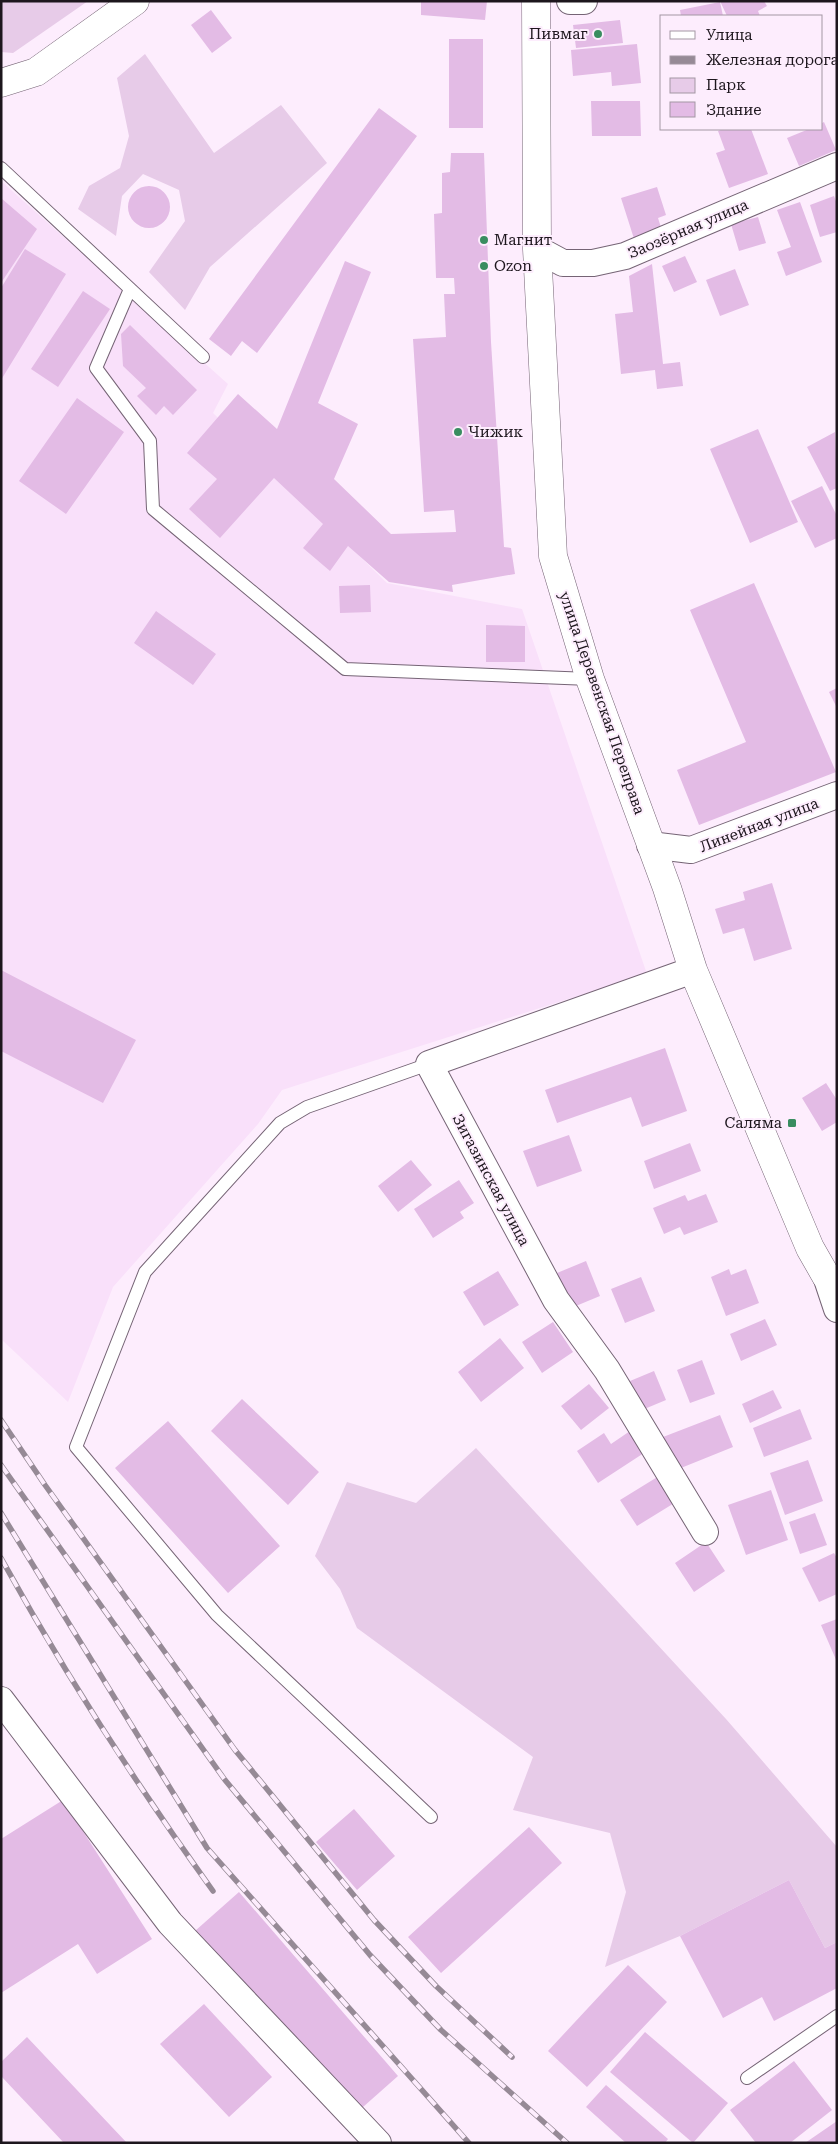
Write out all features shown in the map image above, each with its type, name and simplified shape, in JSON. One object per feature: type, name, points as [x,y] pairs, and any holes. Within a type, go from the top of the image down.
[{"type":"street","points":[[1,83],[36,72],[135,1]]},
{"type":"street","name":"улица Деревенская Переправа","points":[[536,1],[537,249],[553,556],[590,679],[693,970],[810,1248],[832,1280],[837,1309]]},
{"type":"street","points":[[570,1],[584,1]]},
{"type":"street","name":"Заозёрная улица","points":[[537,249],[563,263],[592,263],[625,256],[837,166]]},
{"type":"street","name":"Линейная улица","points":[[650,845],[691,850],[837,795]]},
{"type":"street","points":[[429,1064],[693,970]]},
{"type":"street","name":"Зигазинская улица","points":[[429,1064],[556,1300],[607,1370],[705,1532]]},
{"type":"street","points":[[1,1700],[170,1923],[378,2143]]},
{"type":"lane","points":[[1,168],[203,357]]},
{"type":"lane","points":[[130,289],[96,368],[150,441],[153,509],[345,669],[590,679]]},
{"type":"lane","points":[[429,1064],[307,1107],[280,1123],[144,1272],[76,1447],[217,1615],[431,1816]]},
{"type":"lane","points":[[747,2078],[837,2016]]},
{"type":"shaded area","points":[[1,181],[228,384],[213,413],[387,583],[522,609],[647,974],[282,1090],[258,1124],[113,1287],[68,1402],[1,1339]]},
{"type":"green space","points":[[1,1],[88,1],[13,53],[1,52]]},
{"type":"green space","points":[[145,54],[214,153],[281,105],[327,163],[210,267],[185,310],[149,272],[185,221],[179,190],[143,174],[122,196],[116,236],[78,209],[89,186],[120,168],[129,136],[117,78]]},
{"type":"green space","points":[[476,1448],[726,1719],[837,1847],[837,1942],[825,1948],[789,1880],[680,1936],[605,1967],[626,1892],[610,1833],[513,1810],[533,1757],[357,1628],[340,1589],[315,1556],[347,1482],[416,1503]]},
{"type":"building","points":[[421,1],[487,1],[485,20],[421,15]]},
{"type":"building","points":[[720,1],[764,1],[767,6],[758,11],[760,15],[727,15]]},
{"type":"building","points":[[720,2],[723,15],[681,15],[680,10]]},
{"type":"building","points":[[211,10],[232,38],[212,53],[191,25]]},
{"type":"building","name":"Пивмаг","points":[[620,20],[623,43],[576,48],[573,25]]},
{"type":"building","points":[[449,39],[483,39],[483,128],[449,128]]},
{"type":"building","points":[[637,44],[641,83],[612,86],[611,72],[573,76],[571,50]]},
{"type":"building","points":[[591,101],[640,101],[641,136],[592,136]]},
{"type":"building","points":[[379,108],[417,136],[257,353],[242,341],[231,356],[209,339]]},
{"type":"building","points":[[823,122],[836,150],[799,166],[787,138],[807,130],[823,130]]},
{"type":"building","points":[[751,130],[768,174],[729,188],[716,153],[725,150],[718,131]]},
{"type":"building","points":[[451,153],[484,153],[491,342],[504,547],[511,548],[515,574],[452,585],[453,592],[389,582],[348,546],[330,571],[303,548],[323,524],[274,478],[220,538],[189,509],[217,479],[187,453],[238,394],[277,429],[345,261],[371,272],[318,403],[358,424],[334,479],[391,534],[456,532],[454,510],[424,512],[413,339],[446,337],[444,294],[455,294],[454,278],[436,278],[434,214],[442,213],[442,173],[450,172]]},
{"type":"building","points":[[149,186],[164,192],[170,207],[164,222],[149,228],[134,222],[128,207],[134,192]]},
{"type":"building","points":[[657,187],[666,215],[658,218],[664,237],[636,245],[621,198]]},
{"type":"building","points":[[834,196],[837,204],[837,232],[820,237],[810,205]]},
{"type":"building","points":[[1,198],[37,229],[1,283]]},
{"type":"building","points":[[800,202],[822,262],[786,276],[777,252],[791,247],[777,210]]},
{"type":"building","points":[[758,217],[766,243],[739,251],[731,224]]},
{"type":"building","points":[[25,249],[66,274],[1,380],[1,288]]},
{"type":"building","points":[[685,256],[697,282],[674,292],[662,266]]},
{"type":"building","points":[[652,264],[663,364],[680,362],[683,386],[657,389],[655,370],[621,374],[615,314],[633,312],[629,276]]},
{"type":"building","points":[[735,269],[749,305],[720,316],[706,280]]},
{"type":"building","points":[[83,291],[110,309],[58,387],[31,369]]},
{"type":"building","points":[[130,325],[197,390],[173,415],[164,406],[156,415],[137,396],[146,388],[123,366],[121,334]]},
{"type":"building","points":[[77,398],[124,432],[66,514],[19,481]]},
{"type":"building","points":[[758,429],[798,522],[750,543],[710,449]]},
{"type":"building","points":[[835,432],[837,488],[830,491],[807,447]]},
{"type":"building","points":[[822,486],[837,516],[837,538],[815,548],[791,501]]},
{"type":"building","points":[[754,583],[836,772],[699,825],[677,770],[746,742],[690,610]]},
{"type":"building","points":[[370,585],[371,612],[340,613],[339,586]]},
{"type":"building","points":[[156,611],[216,654],[193,685],[134,643]]},
{"type":"building","points":[[486,625],[525,626],[525,662],[486,662]]},
{"type":"building","points":[[837,688],[837,708],[829,692]]},
{"type":"building","points":[[772,883],[792,949],[754,961],[744,928],[723,934],[715,909],[745,900],[743,892]]},
{"type":"building","points":[[1,970],[136,1040],[103,1103],[1,1051]]},
{"type":"building","points":[[665,1048],[687,1111],[642,1127],[631,1097],[557,1123],[545,1090]]},
{"type":"building","points":[[826,1083],[837,1100],[837,1122],[822,1131],[802,1098]]},
{"type":"building","points":[[569,1135],[582,1171],[537,1187],[523,1151]]},
{"type":"building","points":[[690,1143],[701,1171],[654,1189],[644,1161]]},
{"type":"building","points":[[411,1160],[432,1185],[398,1212],[378,1186]]},
{"type":"building","points":[[459,1180],[474,1203],[460,1212],[464,1218],[433,1238],[414,1209]]},
{"type":"building","points":[[706,1194],[718,1222],[684,1235],[680,1227],[664,1234],[653,1208],[685,1195],[688,1201]]},
{"type":"building","points":[[586,1261],[600,1296],[571,1308],[557,1273]]},
{"type":"building","points":[[729,1269],[731,1275],[746,1269],[759,1303],[726,1316],[711,1277]]},
{"type":"building","points":[[498,1271],[519,1305],[484,1326],[463,1292]]},
{"type":"building","points":[[641,1277],[655,1311],[625,1323],[611,1289]]},
{"type":"building","points":[[765,1319],[777,1345],[741,1361],[730,1334]]},
{"type":"building","points":[[553,1322],[573,1352],[542,1373],[522,1342]]},
{"type":"building","points":[[500,1338],[524,1368],[481,1402],[458,1372]]},
{"type":"building","points":[[702,1360],[715,1394],[690,1403],[677,1370]]},
{"type":"building","points":[[654,1371],[666,1400],[642,1410],[630,1381]]},
{"type":"building","points":[[589,1384],[609,1408],[581,1430],[561,1406]]},
{"type":"building","points":[[773,1390],[782,1408],[750,1423],[742,1404]]},
{"type":"building","points":[[242,1399],[319,1472],[288,1505],[211,1431]]},
{"type":"building","points":[[800,1409],[812,1439],[764,1457],[753,1428]]},
{"type":"building","points":[[720,1415],[733,1447],[676,1470],[663,1437]]},
{"type":"building","points":[[168,1421],[280,1546],[228,1593],[115,1468]]},
{"type":"building","points":[[633,1429],[647,1451],[598,1483],[577,1451],[604,1433],[611,1444]]},
{"type":"building","points":[[808,1460],[823,1501],[785,1515],[770,1473]]},
{"type":"building","points":[[659,1476],[676,1502],[637,1526],[620,1500]]},
{"type":"building","points":[[771,1490],[788,1540],[746,1555],[728,1505]]},
{"type":"building","points":[[815,1513],[827,1545],[800,1554],[789,1522]]},
{"type":"building","points":[[706,1542],[725,1571],[694,1592],[675,1563]]},
{"type":"building","points":[[834,1553],[837,1558],[837,1594],[819,1602],[802,1568]]},
{"type":"building","points":[[837,1619],[837,1662],[821,1625]]},
{"type":"building","points":[[63,1800],[152,1939],[97,1974],[78,1944],[1,1993],[1,1839]]},
{"type":"building","points":[[354,1809],[395,1856],[357,1890],[316,1842]]},
{"type":"building","points":[[529,1827],[562,1863],[441,1973],[408,1937]]},
{"type":"building","points":[[789,1880],[825,1948],[837,1942],[837,1988],[774,2021],[762,1997],[723,2018],[680,1936]]},
{"type":"building","points":[[239,1892],[398,2076],[354,2115],[195,1931]]},
{"type":"building","points":[[628,1965],[667,2002],[587,2087],[548,2051]]},
{"type":"building","points":[[204,2004],[272,2077],[229,2117],[160,2044]]},
{"type":"building","points":[[645,2032],[728,2103],[693,2143],[610,2072]]},
{"type":"building","points":[[27,2037],[127,2143],[64,2143],[1,2076],[1,2062]]},
{"type":"building","points":[[794,2061],[832,2110],[790,2143],[756,2143],[730,2110]]},
{"type":"building","points":[[606,2085],[668,2139],[665,2143],[626,2143],[586,2107]]},
{"type":"building","points":[[837,2121],[837,2143],[805,2143]]},
{"type":"railway","points":[[1,1420],[45,1485],[235,1750],[374,1920],[436,1986],[512,2057]]},
{"type":"railway","points":[[1,1465],[225,1780],[370,1955],[441,2030],[567,2143]]},
{"type":"railway","points":[[1,1513],[207,1848],[469,2143]]},
{"type":"railway","points":[[1,1558],[50,1644],[102,1728],[156,1810],[213,1891]]},
{"type":"place","name":"Пивмаг","points":[[598,34]]},
{"type":"place","name":"Магнит","points":[[484,240]]},
{"type":"place","name":"Ozon","points":[[484,266]]},
{"type":"place","name":"Чижик","points":[[458,432]]},
{"type":"place","name":"Саляма","points":[[792,1123]]}]
